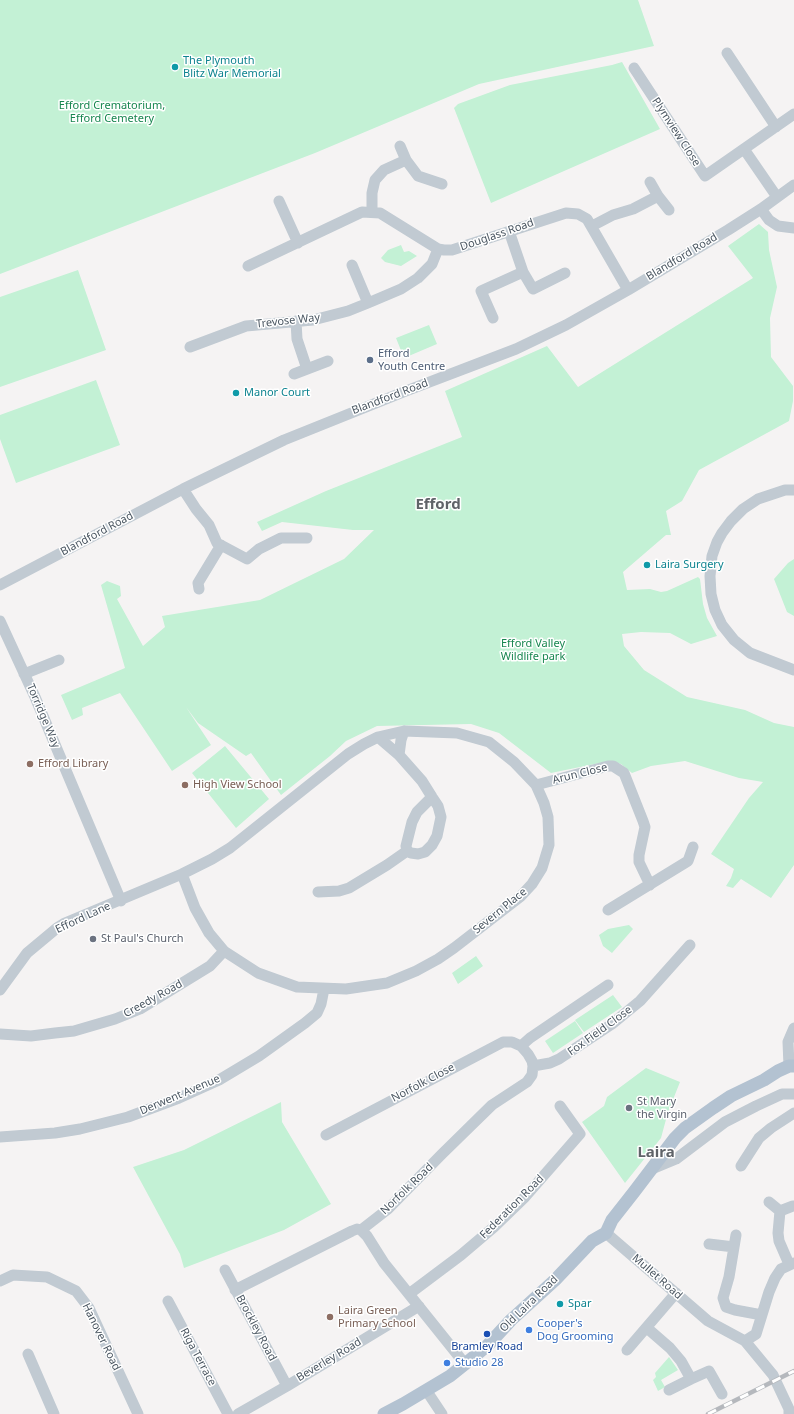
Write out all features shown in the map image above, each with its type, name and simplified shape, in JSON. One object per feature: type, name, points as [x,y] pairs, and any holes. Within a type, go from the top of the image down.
[{"type":"main road","name":"Old Laira Road","points":[[384,1414],[450,1376],[488,1345],[511,1320],[555,1280],[588,1245],[606,1233],[612,1220],[675,1138],[696,1120],[732,1096],[791,1066]]},
{"type":"street","points":[[728,53],[776,127]]},
{"type":"street","name":"Plymview Close","points":[[634,68],[705,176],[794,114]]},
{"type":"street","points":[[400,146],[406,160],[418,176],[442,184]]},
{"type":"street","points":[[744,149],[777,197]]},
{"type":"street","points":[[372,212],[372,193],[375,180],[384,170],[406,160]]},
{"type":"street","points":[[650,182],[658,196],[669,210]]},
{"type":"street","name":"Blandford Road","points":[[0,585],[183,489],[284,440],[516,349],[578,319],[761,209],[794,185]]},
{"type":"street","points":[[592,226],[613,215],[633,209],[658,196]]},
{"type":"street","points":[[279,201],[298,243]]},
{"type":"street","points":[[761,209],[769,220],[778,226],[794,228]]},
{"type":"street","points":[[248,266],[362,212],[380,213],[438,249]]},
{"type":"street","name":"Douglass Road","points":[[438,249],[452,250],[566,213],[578,214],[587,219],[592,226],[628,290]]},
{"type":"street","points":[[509,231],[523,272],[533,289],[565,273]]},
{"type":"street","name":"Trevose Way","points":[[190,347],[246,326],[313,320],[368,303],[402,288],[418,278],[432,264],[438,249]]},
{"type":"street","points":[[352,265],[368,303]]},
{"type":"street","points":[[493,318],[480,291],[523,272]]},
{"type":"street","points":[[296,321],[297,339],[308,369]]},
{"type":"street","points":[[294,374],[328,361]]},
{"type":"street","points":[[183,489],[209,526],[217,543],[247,559],[259,549],[281,538],[307,538]]},
{"type":"street","points":[[794,490],[785,490],[758,499],[743,509],[731,521],[717,542],[712,556],[710,576],[711,594],[715,610],[722,625],[734,640],[750,653],[794,670]]},
{"type":"street","points":[[199,589],[198,583],[221,546]]},
{"type":"street","name":"Torridge Way","points":[[0,621],[120,901]]},
{"type":"street","points":[[24,674],[59,660]]},
{"type":"street","points":[[399,755],[404,731]]},
{"type":"street","name":"Severn Place","points":[[120,901],[212,859],[230,848],[348,754],[378,737],[404,731],[462,734],[489,742],[514,762],[536,785],[548,817],[549,845],[542,868],[532,884],[520,897],[454,948],[416,971],[387,984],[346,989],[297,987],[258,973],[224,951],[209,933],[201,920],[182,874]]},
{"type":"street","points":[[378,737],[399,755],[422,781],[438,806],[441,817],[437,836],[432,845],[425,852],[418,854],[411,853],[407,850]]},
{"type":"street","name":"Arun Close","points":[[536,785],[608,766],[614,766],[624,773],[643,821],[644,827],[639,862],[650,885]]},
{"type":"street","points":[[318,892],[339,891],[349,888],[387,865],[407,850],[408,837],[412,822],[417,812],[432,797]]},
{"type":"street","points":[[608,910],[688,861],[693,847]]},
{"type":"street","name":"Efford Lane","points":[[0,990],[27,953],[52,932],[65,923],[120,901]]},
{"type":"street","name":"Fox Field Close","points":[[533,1066],[550,1063],[560,1059],[612,1024],[640,1001],[690,945]]},
{"type":"street","name":"Creedy Road","points":[[0,1034],[31,1036],[56,1033],[82,1029],[115,1019],[140,1009],[210,966],[224,951]]},
{"type":"street","points":[[533,1066],[528,1054],[521,1046],[530,1038],[608,985]]},
{"type":"street","name":"Derwent Avenue","points":[[0,1137],[55,1133],[80,1129],[128,1117],[179,1098],[219,1080],[259,1056],[305,1023],[317,1012],[321,1004],[324,989]]},
{"type":"street","points":[[791,1066],[788,1042],[794,1028]]},
{"type":"street","name":"Norfolk Close","points":[[326,1135],[503,1042],[512,1042],[521,1046]]},
{"type":"street","name":"Norfolk Road","points":[[235,1290],[352,1231],[357,1229],[361,1230],[388,1209],[492,1105],[527,1082],[532,1075],[533,1066]]},
{"type":"street","name":"Old Laira Road","points":[[652,1169],[676,1159],[725,1122],[782,1094],[794,1094]]},
{"type":"street","name":"Federation Road","points":[[409,1294],[461,1255],[494,1227],[525,1197],[580,1134],[560,1106]]},
{"type":"street","points":[[741,1166],[759,1138],[794,1113]]},
{"type":"street","points":[[769,1202],[780,1211]]},
{"type":"street","points":[[780,1211],[793,1206]]},
{"type":"street","points":[[780,1211],[778,1233],[779,1241],[791,1264],[781,1269],[775,1278],[756,1334],[745,1341],[772,1376],[789,1409],[789,1414]]},
{"type":"street","points":[[361,1230],[367,1236],[384,1263],[465,1364]]},
{"type":"street","name":"Mullet Road","points":[[606,1233],[708,1321],[745,1341]]},
{"type":"street","points":[[736,1235],[734,1247],[719,1291],[726,1307],[762,1315]]},
{"type":"street","points":[[709,1244],[734,1247]]},
{"type":"street","name":"Brockley Road","points":[[225,1270],[287,1386]]},
{"type":"street","name":"Hanover Road","points":[[0,1280],[13,1275],[47,1277],[76,1291],[89,1308],[138,1414]]},
{"type":"street","points":[[627,1350],[676,1293]]},
{"type":"street","name":"Riga Terrace","points":[[168,1300],[228,1414]]},
{"type":"street","name":"Beverley Road","points":[[238,1414],[419,1306]]},
{"type":"street","points":[[647,1328],[670,1348],[681,1361],[691,1379]]},
{"type":"street","points":[[28,1354],[54,1414]]},
{"type":"street","points":[[669,1390],[709,1371],[722,1394]]},
{"type":"street","points":[[426,1390],[442,1414]]},
{"type":"green space","name":"Efford Crematorium, Efford Cemetery","points":[[0,0],[638,0],[654,46],[479,84],[315,153],[0,274]]},
{"type":"green space","points":[[622,62],[660,129],[491,203],[454,108],[458,104],[510,85]]},
{"type":"green space","name":"Efford Valley Wildlife park","points":[[759,224],[768,232],[769,250],[777,287],[770,318],[771,357],[793,386],[793,401],[789,421],[699,470],[682,501],[666,511],[671,535],[666,535],[623,572],[627,590],[650,589],[661,592],[667,591],[698,577],[700,579],[703,604],[707,618],[717,636],[691,644],[670,633],[641,632],[622,634],[624,646],[644,670],[687,697],[745,710],[774,723],[794,727],[794,865],[771,898],[741,879],[733,888],[726,886],[734,869],[711,854],[749,798],[763,782],[739,778],[685,761],[651,766],[632,773],[621,764],[609,761],[551,773],[499,733],[471,724],[377,726],[346,741],[330,756],[281,795],[251,753],[246,756],[198,723],[186,707],[211,745],[172,771],[120,693],[82,708],[83,715],[72,720],[61,695],[125,668],[101,585],[107,581],[120,586],[121,596],[117,599],[143,646],[165,627],[162,616],[260,600],[344,559],[374,530],[353,530],[282,522],[262,531],[257,522],[326,491],[462,437],[445,391],[547,346],[578,387],[753,278],[728,246]]},
{"type":"green space","points":[[401,245],[404,252],[409,251],[417,256],[401,266],[385,262],[381,258],[388,250]]},
{"type":"green space","points":[[78,270],[106,350],[0,387],[0,297]]},
{"type":"green space","points":[[429,325],[437,344],[404,358],[396,338]]},
{"type":"green space","points":[[96,380],[120,445],[16,483],[0,439],[0,415]]},
{"type":"green space","points":[[794,559],[794,616],[787,612],[774,579],[788,563]]},
{"type":"green space","points":[[225,746],[269,799],[236,828],[192,773]]},
{"type":"green space","points":[[629,925],[633,929],[612,953],[603,946],[599,935],[608,929]]},
{"type":"green space","points":[[476,956],[483,966],[458,984],[452,973]]},
{"type":"green space","points":[[613,995],[622,1007],[584,1032],[575,1020]]},
{"type":"green space","points":[[575,1021],[583,1033],[553,1053],[545,1041]]},
{"type":"green space","points":[[646,1068],[680,1082],[668,1112],[661,1138],[625,1183],[582,1122],[604,1106],[607,1097]]},
{"type":"green space","points":[[281,1102],[282,1122],[331,1204],[284,1230],[184,1268],[180,1254],[133,1167],[184,1150]]},
{"type":"green space","points":[[669,1357],[678,1370],[661,1380],[665,1387],[658,1391],[653,1380],[656,1377],[655,1373]]},
{"type":"railway","points":[[708,1414],[794,1371]]},
{"type":"place","name":"The Plymouth Blitz War Memorial","points":[[175,67]]},
{"type":"place","name":"Efford Youth Centre","points":[[370,360]]},
{"type":"place","name":"Manor Court","points":[[236,393]]},
{"type":"place","name":"Laira Surgery","points":[[647,565]]},
{"type":"place","name":"Efford Library","points":[[30,764]]},
{"type":"place","name":"High View School","points":[[185,785]]},
{"type":"place","name":"St Paul's Church","points":[[93,939]]},
{"type":"place","name":"St Mary the Virgin","points":[[629,1108]]},
{"type":"place","name":"Spar","points":[[560,1304]]},
{"type":"place","name":"Laira Green Primary School","points":[[330,1317]]},
{"type":"place","name":"Cooper's Dog Grooming","points":[[529,1330]]},
{"type":"place","name":"Bramley Road","points":[[487,1334]]},
{"type":"place","name":"Studio 28","points":[[447,1363]]},
{"type":"district","name":"Efford","points":[[438,505]]},
{"type":"district","name":"Laira","points":[[656,1153]]}]
